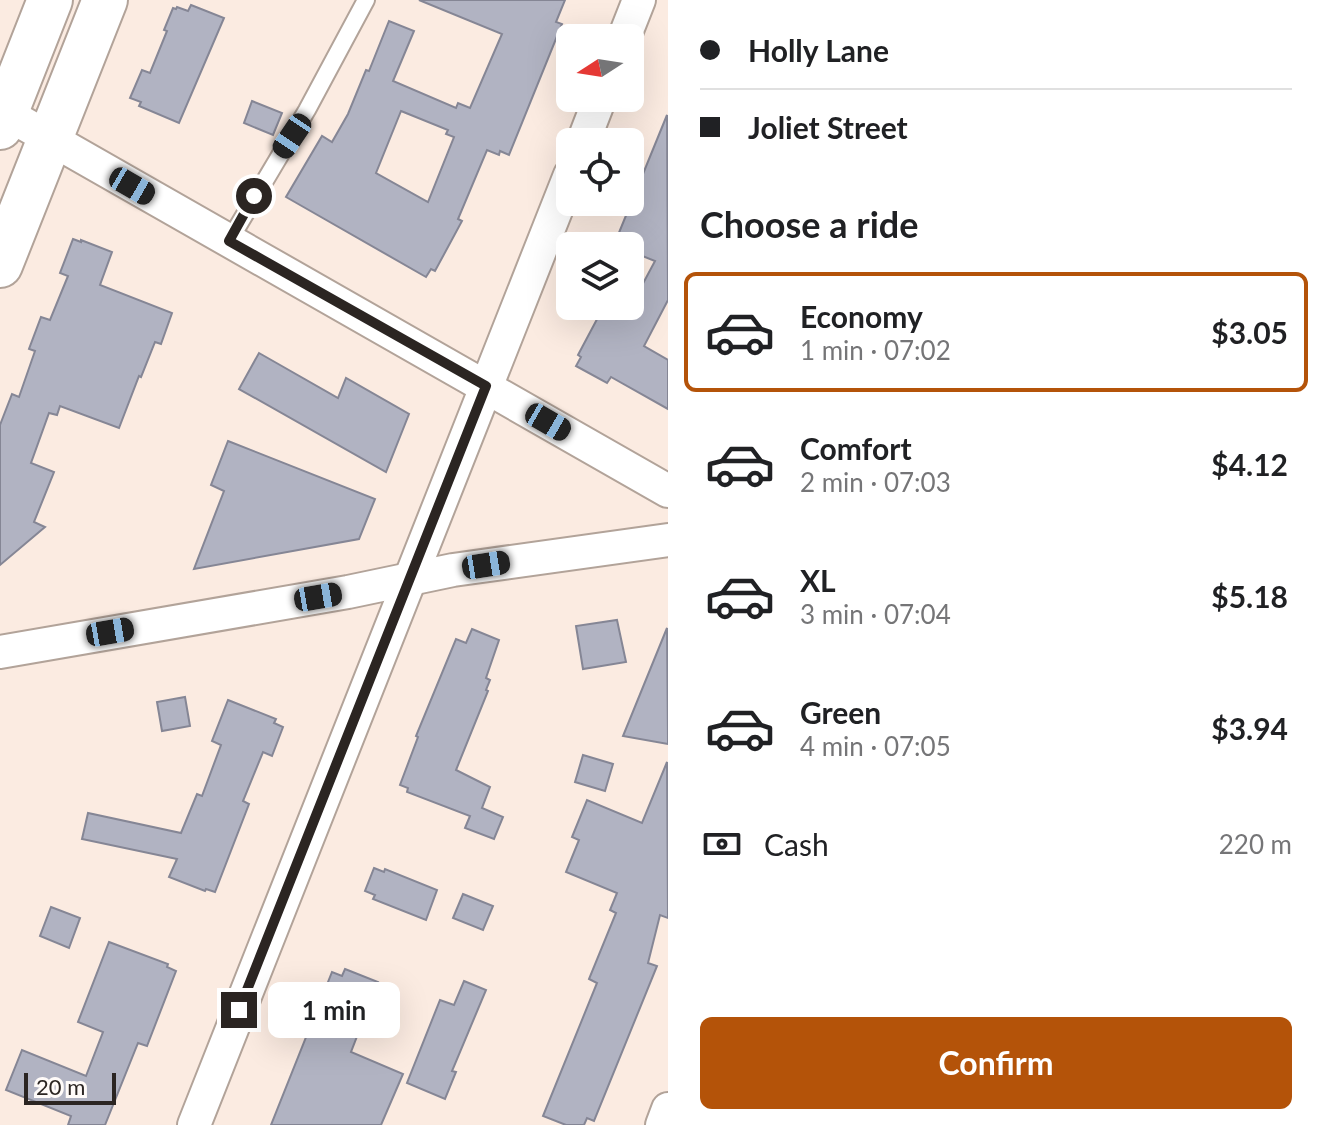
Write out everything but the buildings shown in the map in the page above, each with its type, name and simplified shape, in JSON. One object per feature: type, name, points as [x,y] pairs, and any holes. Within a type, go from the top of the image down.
[{"type":"street","points":[[50,0],[2,117],[50,139],[668,491]]},
{"type":"street","points":[[0,265],[105,0]]},
{"type":"street","points":[[630,24],[639,0]]},
{"type":"street","points":[[194,1125],[556,210]]},
{"type":"street","points":[[0,652],[541,556],[668,540]]},
{"type":"street","points":[[662,1125],[668,1109]]},
{"type":"lane","points":[[229,241],[307,110],[366,0]]},
{"type":"route","points":[[239,1010],[486,386],[229,241],[254,196]]}]
